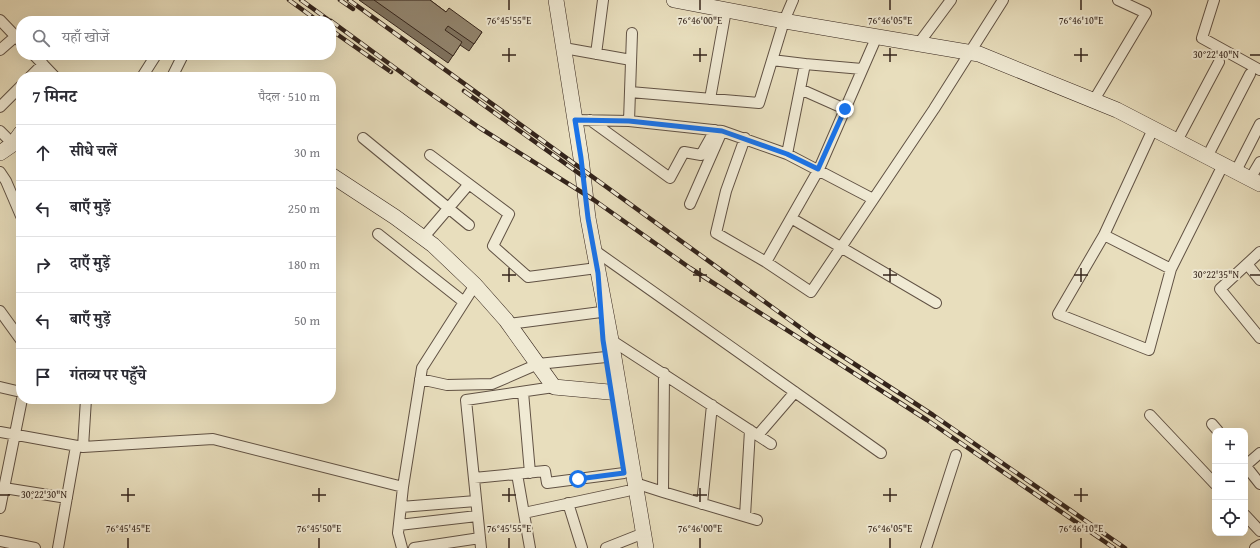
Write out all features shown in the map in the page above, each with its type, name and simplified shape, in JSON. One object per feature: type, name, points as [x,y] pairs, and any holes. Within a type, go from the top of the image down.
[{"type":"street","points":[[556,0],[581,158],[588,218],[612,340],[616,394],[638,539],[646,548]]},
{"type":"street","points":[[596,54],[603,0]]},
{"type":"street","points":[[674,0],[697,2],[726,10],[784,21],[980,54],[1117,110],[1255,181],[1260,162]]},
{"type":"street","points":[[630,92],[759,103],[784,21],[793,0]]},
{"type":"street","points":[[919,43],[951,0]]},
{"type":"street","points":[[745,138],[726,191],[716,232],[766,262],[811,292],[934,109],[1003,0]]},
{"type":"street","points":[[1094,100],[1146,13],[1118,0]]},
{"type":"street","points":[[1214,0],[1202,38],[1260,70]]},
{"type":"street","points":[[710,99],[726,10]]},
{"type":"street","points":[[0,20],[16,37]]},
{"type":"street","points":[[629,121],[632,33]]},
{"type":"street","points":[[766,262],[818,169],[877,36]]},
{"type":"street","points":[[0,50],[16,40]]},
{"type":"street","points":[[564,48],[631,60]]},
{"type":"street","points":[[39,60],[50,72]]},
{"type":"street","points":[[145,72],[153,60]]},
{"type":"street","points":[[174,72],[180,60]]},
{"type":"street","points":[[772,60],[862,69]]},
{"type":"street","points":[[1177,141],[1219,62]]},
{"type":"street","points":[[35,72],[43,64]]},
{"type":"street","points":[[787,154],[806,64]]},
{"type":"street","points":[[1207,157],[1250,74]]},
{"type":"street","points":[[800,89],[845,109]]},
{"type":"street","points":[[0,107],[16,91]]},
{"type":"street","points":[[575,120],[629,121],[719,130],[787,154],[873,199]]},
{"type":"street","points":[[590,120],[670,178],[684,152],[701,155],[719,130]]},
{"type":"street","points":[[1153,129],[1104,235],[1058,314],[1149,350],[1171,269],[1230,168],[1260,124]]},
{"type":"street","points":[[690,204],[719,130]]},
{"type":"street","points":[[0,131],[16,138]]},
{"type":"street","points":[[363,138],[469,225]]},
{"type":"street","points":[[0,152],[16,139]]},
{"type":"street","points":[[430,155],[509,214],[492,246],[528,278],[598,270]]},
{"type":"street","points":[[0,172],[6,181],[16,204]]},
{"type":"street","points":[[336,178],[424,238],[475,285],[509,324],[554,387]]},
{"type":"street","points":[[424,238],[470,184]]},
{"type":"street","points":[[791,218],[936,303]]},
{"type":"street","points":[[378,234],[464,302]]},
{"type":"street","points":[[1104,235],[1171,269]]},
{"type":"street","points":[[594,250],[880,453]]},
{"type":"street","points":[[1260,252],[1220,289],[1256,325],[1260,338]]},
{"type":"street","points":[[1247,264],[1260,280]]},
{"type":"street","points":[[598,270],[606,357],[616,394]]},
{"type":"street","points":[[402,548],[398,533],[422,368],[475,285]]},
{"type":"street","points":[[0,311],[16,333]]},
{"type":"street","points":[[509,324],[601,312]]},
{"type":"street","points":[[612,340],[771,444]]},
{"type":"street","points":[[420,379],[447,385],[492,384],[538,364],[606,357]]},
{"type":"street","points":[[663,492],[664,373]]},
{"type":"street","points":[[0,387],[16,391]]},
{"type":"street","points":[[414,548],[480,543],[466,400],[554,387],[616,394]]},
{"type":"street","points":[[523,392],[530,473]]},
{"type":"street","points":[[745,516],[754,433],[795,392]]},
{"type":"street","points":[[0,508],[21,404]]},
{"type":"street","points":[[58,548],[67,498],[79,447],[85,404]]},
{"type":"street","points":[[702,504],[712,405]]},
{"type":"street","points":[[1150,415],[1212,481]]},
{"type":"street","points":[[0,432],[79,447],[213,439],[404,486]]},
{"type":"street","points":[[1247,464],[1260,453]]},
{"type":"street","points":[[926,548],[956,455]]},
{"type":"street","points":[[1248,470],[1260,484]]},
{"type":"street","points":[[474,478],[545,471],[547,483],[629,482],[757,520]]},
{"type":"street","points":[[517,474],[530,548]]},
{"type":"street","points":[[524,513],[568,503],[629,482]]},
{"type":"street","points":[[4,488],[67,498]]},
{"type":"street","points":[[401,507],[476,501]]},
{"type":"street","points":[[568,503],[582,548]]},
{"type":"street","points":[[399,525],[477,516]]},
{"type":"street","points":[[1248,519],[1260,531]]},
{"type":"street","points":[[606,548],[638,539]]},
{"type":"street","points":[[0,541],[35,548]]},
{"type":"street","points":[[1255,548],[1260,545]]},
{"type":"building","points":[[374,0],[430,0],[446,12],[449,8],[482,32],[474,44],[448,26],[445,30],[462,42],[453,56]]},
{"type":"railway","points":[[289,0],[311,16]]},
{"type":"railway","points":[[301,0],[323,16]]},
{"type":"railway","points":[[340,0],[353,9]]},
{"type":"railway","points":[[349,0],[816,339],[933,415],[1125,548]]},
{"type":"railway","points":[[336,25],[480,128],[594,200],[690,268],[927,420],[1114,548]]},
{"type":"railway","points":[[336,34],[391,72]]},
{"type":"railway","points":[[464,91],[584,177]]},
{"type":"route","points":[[578,479],[624,473],[603,340],[598,273],[588,218],[575,120],[629,121],[722,131],[787,154],[818,169],[845,109]]}]
